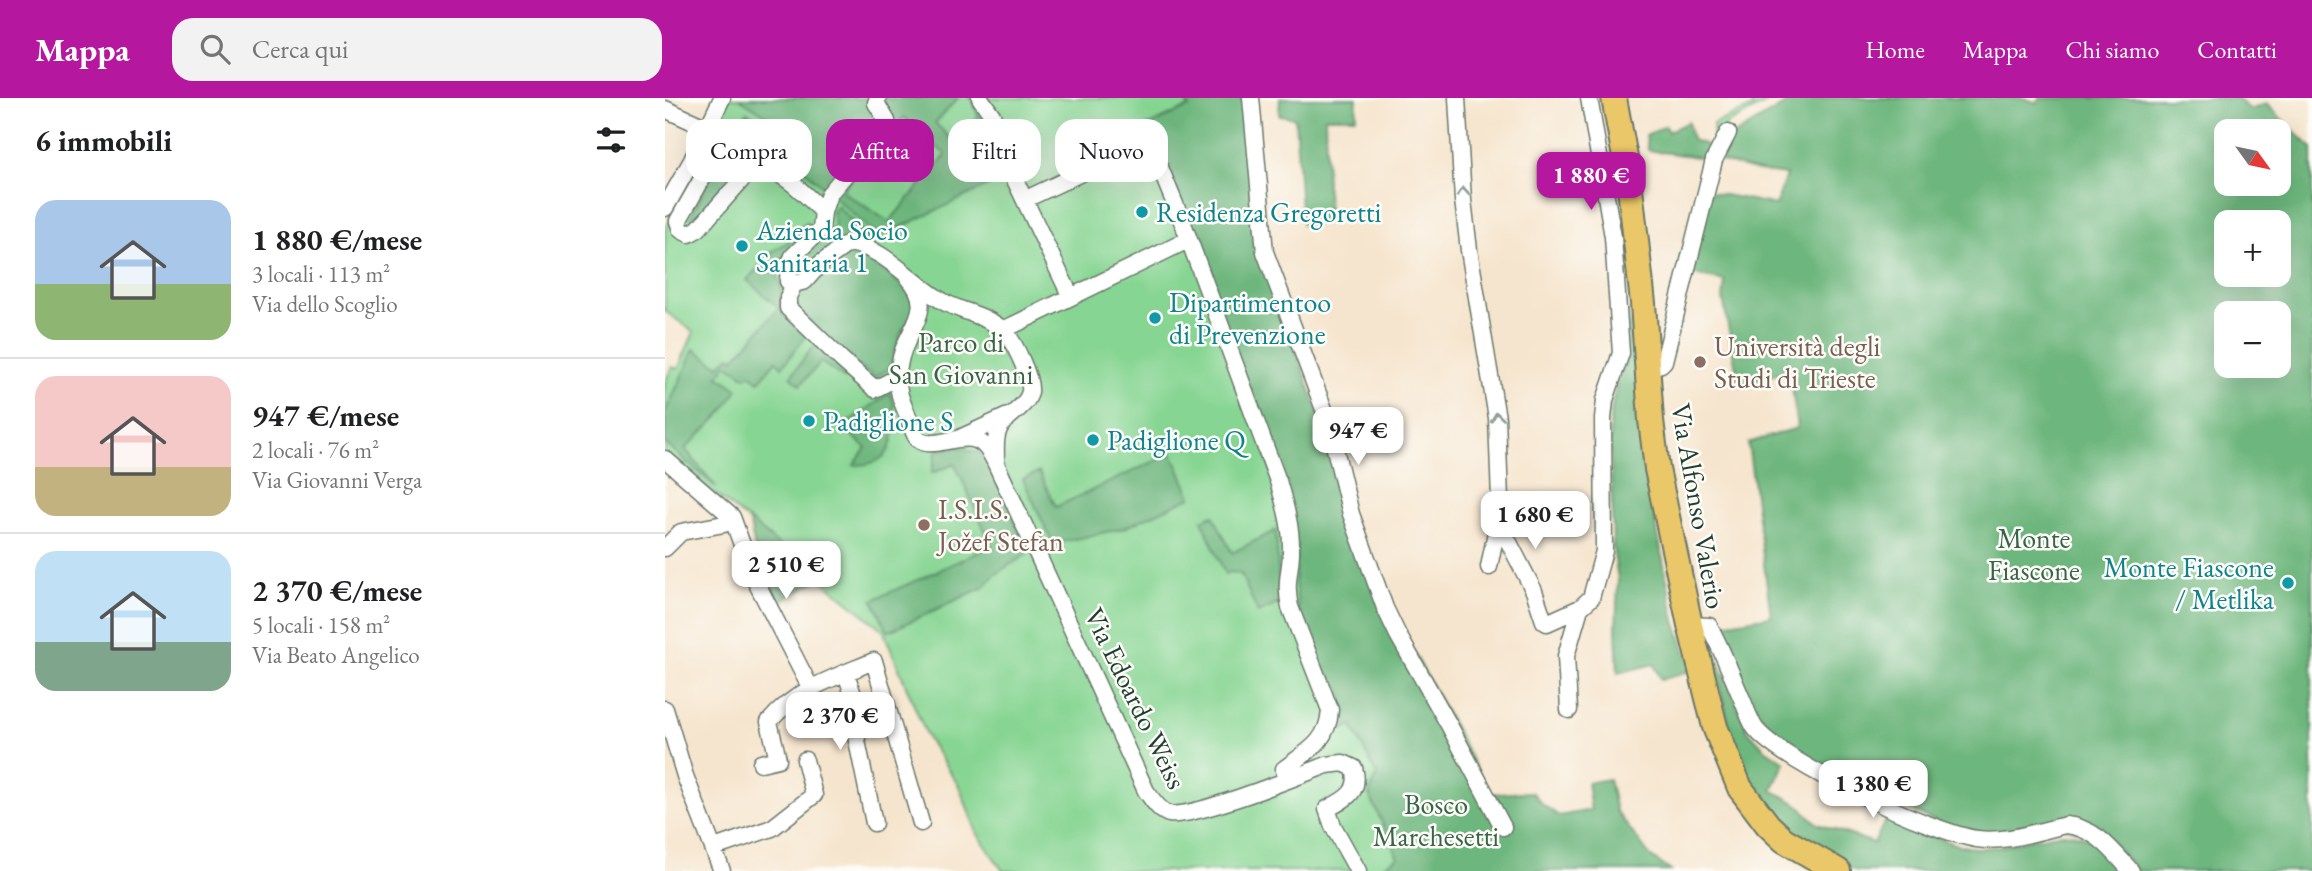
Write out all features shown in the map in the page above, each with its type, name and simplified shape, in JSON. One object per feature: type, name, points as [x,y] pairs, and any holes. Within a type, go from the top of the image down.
[{"type":"main road","name":"Via Alfonso Valerio","points":[[1614,98],[1617,181],[1647,368],[1657,469],[1715,727],[1740,788],[1752,807],[1784,840],[1838,871]]},
{"type":"street","points":[[712,119],[722,98]]},
{"type":"street","points":[[878,98],[876,103],[887,121],[882,131],[829,194],[821,229],[793,256],[788,281],[794,284],[805,281],[820,264],[849,243],[873,249],[946,303],[978,315],[1003,330],[1017,352],[1030,384],[1030,395],[1000,426],[996,443],[996,463]]},
{"type":"street","points":[[980,98],[992,115],[1015,180],[1071,297]]},
{"type":"street","points":[[1251,98],[1265,252],[1328,420],[1351,514],[1385,608],[1398,635],[1503,827]]},
{"type":"street","points":[[1457,98],[1463,200],[1497,418],[1501,527],[1534,591],[1543,621],[1547,623],[1580,608],[1591,598],[1604,551],[1603,419],[1605,400],[1621,353],[1624,235]]},
{"type":"street","points":[[1589,98],[1617,181]]},
{"type":"street","points":[[665,109],[687,119]]},
{"type":"street","points":[[1647,368],[1664,361],[1714,160],[1728,133]]},
{"type":"street","points":[[1026,199],[1149,141],[1184,226],[1278,481],[1288,516],[1292,548],[1287,574],[1288,599],[1330,709],[1329,726],[1319,741],[1284,769],[1285,780]]},
{"type":"street","points":[[665,208],[686,168]]},
{"type":"street","points":[[700,182],[678,221],[681,230],[689,234],[698,229],[740,182]]},
{"type":"street","points":[[788,182],[823,212]]},
{"type":"street","points":[[1003,330],[1188,240]]},
{"type":"street","points":[[908,277],[915,285],[921,307],[906,343],[898,377],[899,396],[918,439],[928,444],[959,438],[1012,415]]},
{"type":"street","points":[[794,284],[788,297],[789,308],[842,360],[875,389],[898,377]]},
{"type":"street","points":[[915,326],[933,314],[946,310],[964,311]]},
{"type":"street","points":[[959,438],[977,440],[996,463]]},
{"type":"street","points":[[665,459],[732,517],[754,578],[810,687]]},
{"type":"street","name":"Via Edoardo Weiss","points":[[996,463],[1129,757],[1146,791],[1161,810],[1173,814],[1186,813],[1327,765],[1343,764],[1354,768],[1358,780],[1354,791],[1327,809],[1333,826],[1358,871]]},
{"type":"street","points":[[665,548],[681,532],[724,524],[732,517]]},
{"type":"street","points":[[1489,567],[1496,532],[1501,527]]},
{"type":"street","points":[[1569,710],[1566,656],[1580,608]]},
{"type":"street","points":[[1690,625],[1709,626],[1755,728],[1784,752],[1817,771],[1879,803],[1959,835],[1997,839],[2077,825],[2098,836],[2131,871]]},
{"type":"street","points":[[761,764],[778,760],[769,722],[780,709],[810,687],[874,661],[921,823]]},
{"type":"street","points":[[846,673],[860,717],[855,731],[874,823]]},
{"type":"street","points":[[665,709],[685,776],[722,871]]},
{"type":"street","points":[[714,848],[772,828],[814,795],[805,760]]},
{"type":"green space","name":"Parco di San Giovanni","points":[[728,98],[1185,98],[1189,107],[1162,119],[1055,119],[1055,182],[1168,182],[1168,168],[1199,230],[1204,248],[1199,250],[1233,338],[1344,729],[1351,725],[1378,775],[1369,794],[1398,857],[1375,871],[1003,871],[977,833],[959,786],[928,739],[883,630],[665,453],[665,382],[672,367],[678,369],[694,332],[665,311],[665,230],[690,182],[812,182],[812,119],[719,119]]},
{"type":"green space","points":[[739,98],[958,98],[935,123],[948,136],[948,182],[995,182],[877,236],[812,177],[812,119],[772,119]]},
{"type":"green space","points":[[972,98],[989,98],[994,119],[976,119],[978,117]]},
{"type":"green space","name":"Bosco Marchesetti","points":[[1185,98],[1243,98],[1260,248],[1322,423],[1362,556],[1490,794],[1532,792],[1543,805],[1559,816],[1591,810],[1587,783],[1609,779],[1616,811],[1650,856],[1671,871],[1375,871],[1398,857],[1369,794],[1377,775],[1352,725],[1343,729],[1300,619],[1295,583],[1297,544],[1198,250],[1204,248],[1199,231],[1193,231],[1168,169],[1168,119],[1162,119],[1189,107]]},
{"type":"green space","points":[[1280,98],[1357,98],[1356,117],[1325,117],[1328,222],[1302,225],[1295,118],[1279,115]]},
{"type":"green space","points":[[1750,98],[1776,98],[1727,124],[1714,142],[1713,124],[1753,107]]},
{"type":"green space","name":"Monte Fiascone","points":[[1795,98],[2024,98],[2037,103],[2039,98],[2237,98],[2250,110],[2266,104],[2282,119],[2214,119],[2214,196],[2291,196],[2291,128],[2312,148],[2312,871],[2137,871],[2108,839],[2046,822],[1995,834],[1975,834],[1941,824],[1829,772],[1789,749],[1764,729],[1750,705],[1716,625],[1771,616],[1748,443],[1797,428],[1790,370],[1739,385],[1723,299],[1725,281],[1690,274],[1709,192],[1776,205],[1786,175],[1721,161],[1731,137]]},
{"type":"green space","points":[[747,112],[757,119],[744,119]]},
{"type":"green space","points":[[1688,122],[1692,140],[1707,145],[1705,158],[1648,150],[1646,136],[1665,126],[1668,132]]},
{"type":"green space","points":[[707,182],[729,182],[697,223],[691,217]]},
{"type":"green space","points":[[837,206],[869,237],[808,271],[801,270],[799,266],[802,258],[835,225],[832,212]]},
{"type":"green space","points":[[807,222],[811,226],[780,262],[777,275],[781,287],[782,314],[806,336],[782,367],[776,361],[759,381],[750,374],[746,377],[727,364],[718,376],[738,389],[720,415],[685,449],[717,488],[665,443],[665,413],[694,349],[719,366],[730,356],[734,359],[779,308],[747,280],[773,251],[788,242]]},
{"type":"green space","points":[[845,252],[862,254],[911,294],[915,311],[901,333],[890,368],[875,377],[847,359],[796,309],[793,299],[806,284]]},
{"type":"green space","points":[[1628,310],[1636,357],[1647,480],[1675,621],[1692,670],[1661,680],[1654,664],[1618,673],[1618,579],[1613,548],[1610,418],[1615,391],[1627,356]]},
{"type":"green space","points":[[815,344],[848,374],[845,379],[821,362],[800,385],[791,376]]},
{"type":"green space","points":[[890,393],[894,404],[894,431],[890,447],[881,459],[854,465],[866,448],[842,426]]},
{"type":"green space","points":[[958,447],[979,453],[991,464],[1028,554],[999,572],[984,587],[888,632],[873,600],[992,546],[955,464],[932,473],[936,451]]},
{"type":"green space","points":[[1172,453],[1191,497],[1124,528],[1053,544],[1023,479],[1039,472],[1056,507]]},
{"type":"green space","points":[[1213,515],[1232,553],[1276,530],[1280,603],[1258,613],[1241,574],[1225,574],[1202,520]]},
{"type":"green space","points":[[749,520],[819,579],[779,602],[759,567]]},
{"type":"green space","points":[[1709,639],[1748,731],[1765,749],[1785,762],[1772,790],[1797,804],[1818,824],[1874,843],[1887,817],[1948,842],[1983,848],[2046,836],[2074,834],[2096,845],[2122,871],[1857,871],[1798,840],[1755,795],[1736,756]]},
{"type":"place","name":"Residenza Gregoretti","points":[[1142,212]]},
{"type":"place","name":"Azienda Socio Sanitaria 1","points":[[742,246]]},
{"type":"place","name":"Dipartimentoo di Prevenzione","points":[[1155,318]]},
{"type":"place","name":"Università degli Studi di Trieste","points":[[1700,362]]},
{"type":"place","name":"Padiglione S","points":[[809,421]]},
{"type":"place","name":"Padiglione Q","points":[[1093,440]]},
{"type":"place","name":"I.S.I.S. Jožef Stefan","points":[[924,525]]},
{"type":"place","name":"Monte Fiascone / Metlika","points":[[2288,583]]}]
